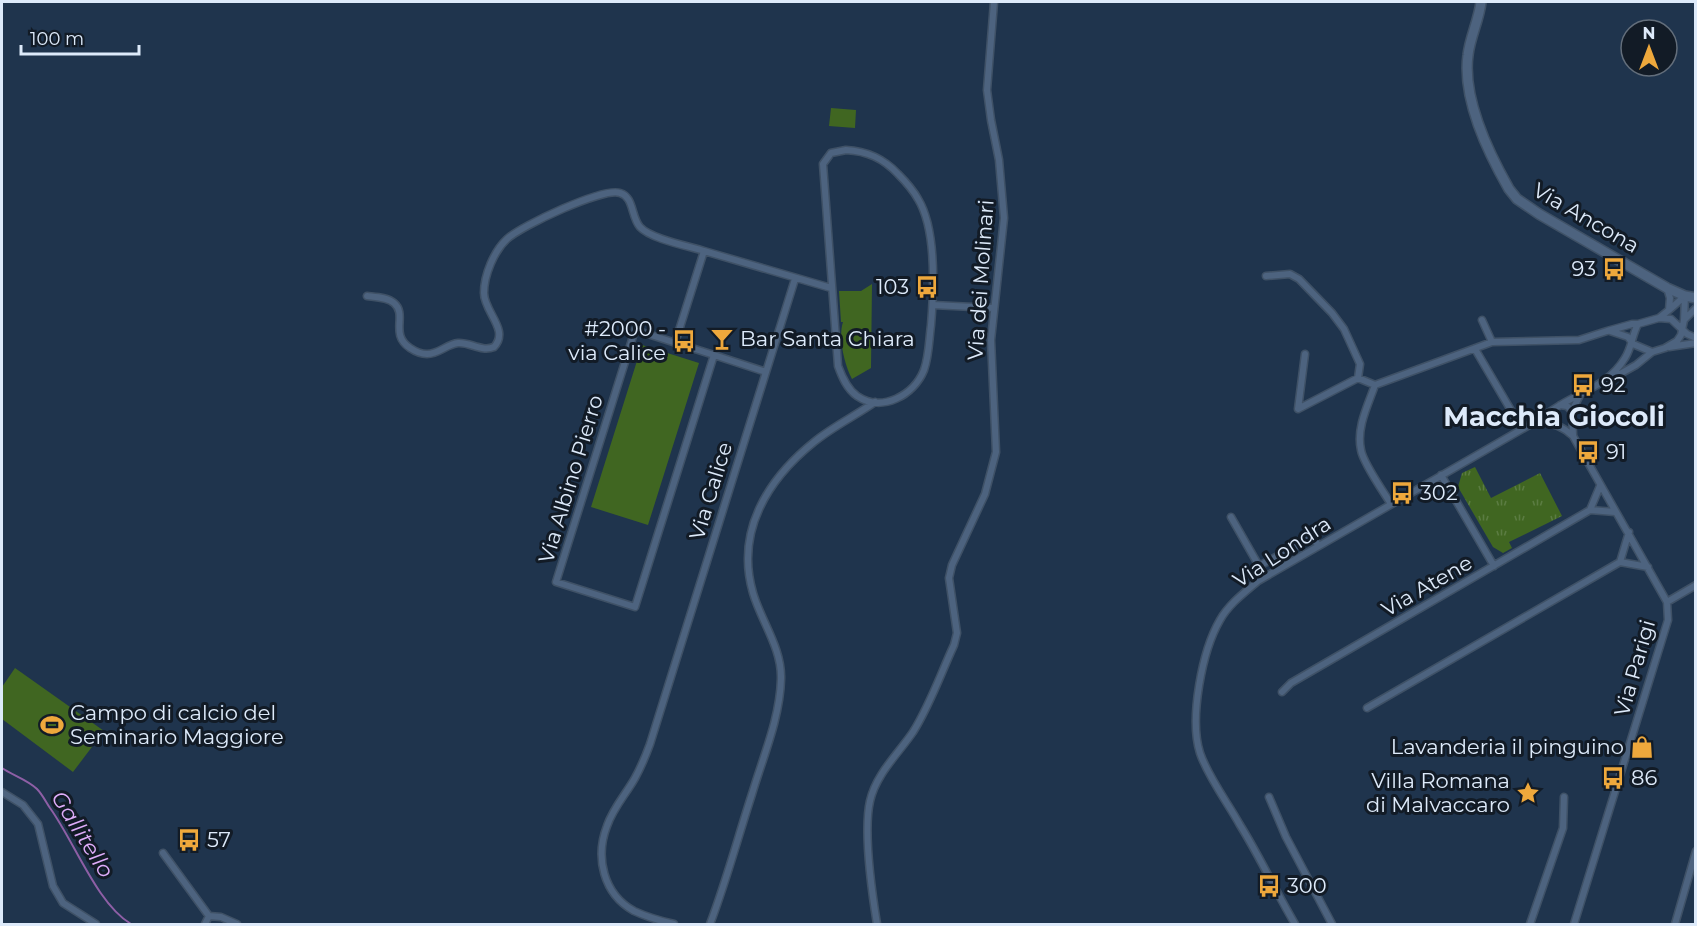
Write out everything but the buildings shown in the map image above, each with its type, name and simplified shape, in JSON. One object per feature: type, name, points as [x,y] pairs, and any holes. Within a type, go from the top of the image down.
[{"type":"street","name":"Via dei Molinari","points":[[877,924],[867,826],[869,803],[879,777],[908,739],[922,716],[954,645],[957,633],[949,578],[952,565],[985,494],[996,452],[997,434],[991,362],[993,308],[1004,218],[999,160],[987,90],[994,2]]},
{"type":"street","name":"Via Ancona","points":[[1481,2],[1468,53],[1468,85],[1476,118],[1509,189],[1517,199],[1539,214],[1667,288],[1695,298]]},
{"type":"street","points":[[862,150],[892,167],[919,199],[927,220],[931,243],[933,305],[927,358],[918,382],[902,397],[892,401],[875,402],[857,397],[846,384],[838,366],[823,164],[825,158],[831,153],[862,150]]},
{"type":"street","points":[[367,296],[387,299],[394,303],[399,310],[400,338],[419,353],[437,353],[458,343],[484,348],[494,347],[498,344],[500,333],[488,308],[484,292],[492,262],[501,245],[517,232],[544,218],[593,196],[613,192],[627,197],[635,220],[646,232],[795,279],[831,288]]},
{"type":"street","points":[[675,343],[704,251]]},
{"type":"street","points":[[1266,276],[1290,274],[1299,279],[1332,313],[1344,330],[1360,364],[1358,378]]},
{"type":"street","name":"Via Calice","points":[[674,924],[635,912],[620,900],[605,879],[600,853],[607,825],[643,762],[795,279]]},
{"type":"street","points":[[1667,288],[1670,298],[1669,310]]},
{"type":"street","points":[[1659,318],[1685,296]]},
{"type":"street","points":[[1665,348],[1677,340],[1682,328],[1685,296]]},
{"type":"street","points":[[933,305],[993,308]]},
{"type":"street","points":[[1684,320],[1695,308]]},
{"type":"street","points":[[1358,378],[1375,386],[1492,342],[1580,340],[1659,318],[1671,319],[1687,334],[1695,338]]},
{"type":"street","points":[[1482,320],[1492,342]]},
{"type":"street","points":[[1603,383],[1619,367],[1633,344],[1634,332],[1638,324]]},
{"type":"street","name":"Via Albino Pierro","points":[[635,330],[675,343],[714,355],[635,607],[556,582],[635,330]]},
{"type":"street","points":[[1606,331],[1628,337],[1633,344],[1652,352]]},
{"type":"street","points":[[1560,405],[1636,365],[1652,352],[1695,343]]},
{"type":"street","points":[[1475,349],[1522,429]]},
{"type":"street","points":[[1305,354],[1298,409],[1358,378]]},
{"type":"street","points":[[714,355],[766,372]]},
{"type":"street","points":[[1375,386],[1360,434],[1361,451],[1391,504]]},
{"type":"street","points":[[1573,436],[1572,411],[1581,393]]},
{"type":"street","points":[[710,924],[773,724],[781,677],[774,643],[753,592],[748,566],[748,546],[753,523],[762,499],[783,470],[815,441],[875,402]]},
{"type":"street","points":[[1560,405],[1567,406],[1572,411]]},
{"type":"street","name":"Via Londra","points":[[1295,924],[1200,755],[1196,732],[1197,713],[1207,652],[1213,635],[1228,608],[1258,581],[1532,424],[1560,405]]},
{"type":"street","points":[[1556,424],[1572,420]]},
{"type":"street","points":[[1532,424],[1548,422],[1556,424],[1573,436]]},
{"type":"street","name":"Via Parigi","points":[[1573,436],[1615,512],[1629,531],[1667,602],[1668,620],[1574,924]]},
{"type":"street","points":[[1441,475],[1494,566]]},
{"type":"street","points":[[1600,486],[1590,510],[1615,512]]},
{"type":"street","name":"Via Atene","points":[[1282,692],[1291,683],[1590,510]]},
{"type":"street","points":[[1231,517],[1259,566],[1313,537],[1318,545]]},
{"type":"street","points":[[1620,562],[1629,531]]},
{"type":"street","points":[[1367,708],[1620,562],[1648,567]]},
{"type":"street","points":[[1667,602],[1695,585]]},
{"type":"street","points":[[2,792],[23,805],[38,824],[53,886],[63,903],[96,924]]},
{"type":"street","points":[[1530,924],[1563,828],[1564,796]]},
{"type":"street","points":[[1269,797],[1286,837],[1332,924]]},
{"type":"street","points":[[1675,924],[1695,851]]},
{"type":"street","points":[[163,853],[208,916]]},
{"type":"street","points":[[205,924],[208,916]]},
{"type":"street","points":[[208,916],[221,917],[237,924]]},
{"type":"green space","points":[[831,108],[856,110],[855,128],[829,126]]},
{"type":"green space","points":[[872,284],[871,368],[852,379],[843,350],[841,335],[843,322],[841,322],[839,291],[861,291]]},
{"type":"green space","points":[[642,345],[699,363],[648,525],[591,507]]},
{"type":"green space","points":[[1475,467],[1491,498],[1540,473],[1562,516],[1509,542],[1512,548],[1503,553],[1493,547],[1458,487],[1462,473]]},
{"type":"green space","name":"Campo di calcio del Seminario Maggiore","points":[[15,668],[104,731],[73,772],[2,719],[2,687]]},
{"type":"waterway","name":"Gallitello","points":[[2,768],[39,791],[107,902],[131,924]]},
{"type":"place","name":"93","points":[[1614,269]]},
{"type":"place","name":"103","points":[[927,287]]},
{"type":"place","name":"Bar Santa Chiara","points":[[722,339]]},
{"type":"place","name":"#2000 - via Calice","points":[[684,341]]},
{"type":"place","name":"92","points":[[1583,385]]},
{"type":"place","name":"91","points":[[1588,452]]},
{"type":"place","name":"302","points":[[1402,493]]},
{"type":"place","name":"Campo di calcio del Seminario Maggiore","points":[[52,725]]},
{"type":"place","name":"Lavanderia il pinguino","points":[[1642,747]]},
{"type":"place","name":"86","points":[[1613,778]]},
{"type":"place","name":"Villa Romana di Malvaccaro","points":[[1528,793]]},
{"type":"place","name":"57","points":[[189,840]]},
{"type":"place","name":"300","points":[[1269,886]]},
{"type":"district","name":"Macchia Giocoli","points":[[1554,417]]}]
